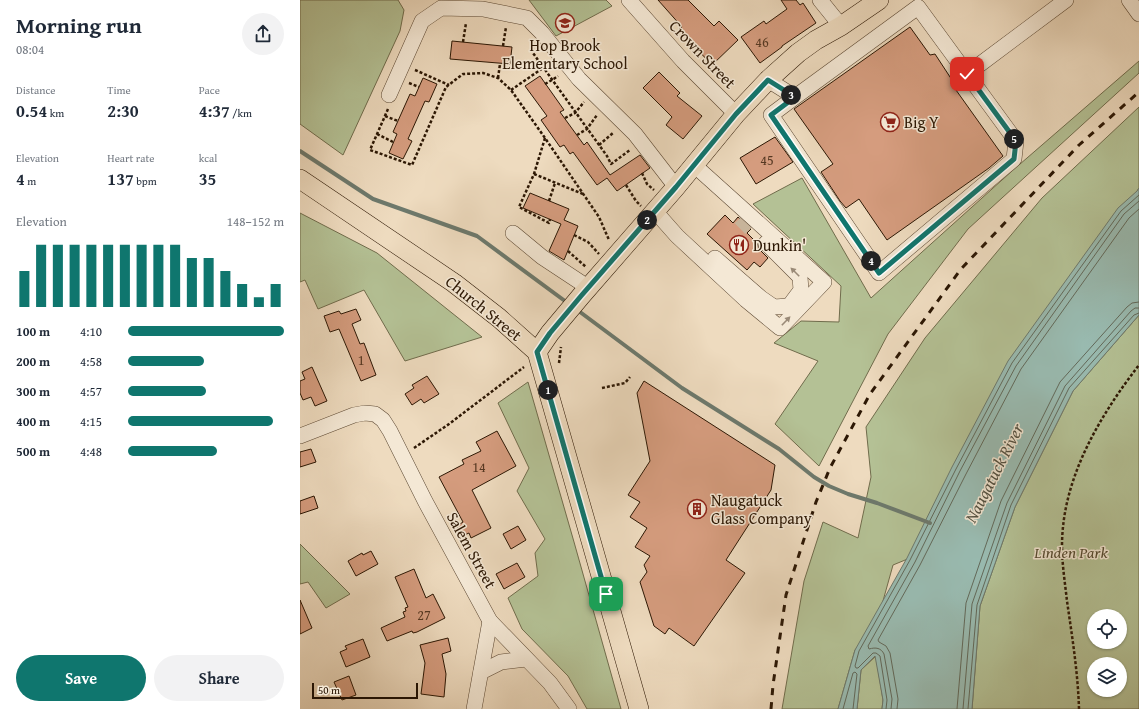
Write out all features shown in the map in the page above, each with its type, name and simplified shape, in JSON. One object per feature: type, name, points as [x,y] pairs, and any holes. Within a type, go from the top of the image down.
[{"type":"main road","points":[[537,352],[648,209],[676,187],[736,114],[768,80],[798,53],[816,40],[841,26],[879,0]]},
{"type":"main road","name":"Church Street","points":[[300,179],[454,283],[499,318],[537,352],[639,709]]},
{"type":"street","name":"Crown Street","points":[[629,0],[683,61],[736,114]]},
{"type":"street","points":[[820,0],[841,26]]},
{"type":"street","points":[[967,74],[1066,0]]},
{"type":"street","points":[[1129,0],[1139,14]]},
{"type":"street","points":[[918,7],[1016,141],[1014,159],[879,273],[771,115],[795,97],[918,7]]},
{"type":"street","points":[[389,95],[422,22],[441,8],[483,9],[527,18],[579,78],[641,142],[676,187]]},
{"type":"street","points":[[768,80],[795,97]]},
{"type":"street","points":[[648,209],[746,300],[780,328],[824,282],[694,165]]},
{"type":"street","points":[[723,191],[724,203],[740,218]]},
{"type":"street","points":[[677,236],[707,251],[761,298],[774,307],[789,306],[801,290],[800,277],[751,229]]},
{"type":"street","points":[[513,233],[585,292]]},
{"type":"street","name":"Salem Street","points":[[300,436],[365,413],[375,414],[383,420],[490,621],[550,684],[569,709]]},
{"type":"street","points":[[474,709],[490,621]]},
{"type":"street","points":[[481,672],[501,662],[526,659]]},
{"type":"path","points":[[463,42],[468,8]]},
{"type":"path","points":[[503,46],[507,14]]},
{"type":"path","points":[[537,28],[531,48],[533,53],[611,164],[641,142]]},
{"type":"path","points":[[511,90],[543,68],[559,54]]},
{"type":"path","points":[[403,64],[449,85]]},
{"type":"path","points":[[498,78],[500,64]]},
{"type":"path","points":[[389,95],[393,98],[370,150],[412,165],[446,87],[463,74],[483,72],[498,78],[511,90],[546,138],[599,217],[611,244]]},
{"type":"path","points":[[565,118],[575,113],[592,92]]},
{"type":"path","points":[[577,135],[587,129],[605,104]]},
{"type":"path","points":[[385,116],[398,121]]},
{"type":"path","points":[[599,145],[624,123]]},
{"type":"path","points":[[377,134],[393,142]]},
{"type":"path","points":[[546,138],[534,174],[519,207],[549,223],[550,219]]},
{"type":"path","points":[[534,174],[584,195]]},
{"type":"path","points":[[642,174],[647,184],[656,191]]},
{"type":"path","points":[[549,200],[555,182]]},
{"type":"path","points":[[626,185],[636,201],[648,209]]},
{"type":"path","points":[[574,235],[588,242],[600,255]]},
{"type":"path","points":[[568,251],[586,268]]},
{"type":"path","points":[[1079,709],[1075,658],[1064,576],[1062,547],[1068,502],[1074,479],[1083,456],[1106,412],[1139,365]]},
{"type":"path","points":[[402,456],[449,424],[524,367]]},
{"type":"path","points":[[602,388],[625,383],[630,377]]},
{"type":"green space","points":[[300,0],[398,0],[404,10],[400,31],[343,155],[300,124]]},
{"type":"green space","name":"Hop Brook Elementary School","points":[[529,0],[606,0],[612,6],[556,36]]},
{"type":"green space","points":[[1139,61],[1139,73],[968,229],[888,334],[819,466],[775,424],[818,361],[774,343],[801,321],[839,322],[841,286],[753,204],[802,178],[871,298],[1012,171]]},
{"type":"green space","points":[[1139,107],[1139,188],[927,551],[893,565],[876,626],[855,650],[838,709],[782,709],[804,581],[823,522],[858,538],[871,477],[866,427],[925,338],[1042,198]]},
{"type":"green space","points":[[300,213],[377,253],[482,337],[405,361],[364,290],[318,309],[305,280],[300,282]]},
{"type":"green space","name":"Linden Park","points":[[1139,315],[1139,709],[972,709],[980,606],[1015,507],[1073,391]]},
{"type":"green space","points":[[528,382],[621,709],[587,709],[568,676],[522,629],[508,598],[538,576],[535,553],[545,539],[517,491],[529,468],[498,403]]},
{"type":"green space","points":[[300,544],[350,594],[326,608],[308,582],[300,584]]},
{"type":"green space","points":[[876,656],[883,700],[882,709],[857,709],[861,670]]},
{"type":"water","name":"Naugatuck River","points":[[1139,188],[1139,315],[1073,391],[1015,507],[980,606],[972,709],[882,709],[883,700],[875,656],[861,670],[857,709],[838,709],[855,650],[907,558],[952,467],[1008,361],[1118,208]]},
{"type":"building","points":[[658,0],[688,0],[714,26],[719,21],[738,40],[712,65],[693,45],[695,44],[680,29],[682,27]]},
{"type":"building","points":[[781,0],[796,0],[800,5],[803,3],[816,23],[760,63],[741,37],[764,21],[766,24],[787,9]]},
{"type":"building","name":"Big Y","points":[[910,27],[930,55],[935,54],[952,80],[951,83],[1003,156],[989,168],[887,240],[859,199],[846,208],[840,201],[821,172],[833,164],[794,109]]},
{"type":"building","points":[[452,41],[512,47],[510,64],[450,59]]},
{"type":"building","points":[[659,72],[680,93],[677,96],[702,116],[683,139],[666,125],[672,117],[643,88]]},
{"type":"building","points":[[540,76],[564,110],[560,112],[584,145],[587,142],[610,175],[640,155],[650,168],[617,191],[607,178],[597,185],[573,152],[570,154],[564,145],[560,147],[541,120],[547,116],[525,86]]},
{"type":"building","points":[[423,78],[437,84],[429,102],[425,101],[408,139],[412,141],[403,159],[389,153],[397,134],[393,132],[410,94],[415,96]]},
{"type":"building","points":[[775,137],[793,162],[756,184],[740,158]]},
{"type":"building","points":[[530,193],[569,209],[564,220],[578,226],[564,260],[549,251],[561,224],[523,208]]},
{"type":"building","name":"Dunkin'","points":[[725,215],[733,223],[738,217],[751,229],[747,233],[757,243],[759,249],[768,258],[760,267],[754,262],[747,270],[707,234]]},
{"type":"building","points":[[356,309],[361,320],[352,324],[360,344],[364,343],[376,375],[361,381],[339,329],[330,332],[324,316],[339,311],[341,314]]},
{"type":"building","points":[[312,367],[327,401],[315,406],[311,397],[303,400],[300,393],[300,381],[305,379],[302,372]]},
{"type":"building","points":[[427,376],[439,394],[424,403],[421,399],[412,405],[405,394],[414,388],[412,385]]},
{"type":"building","name":"Naugatuck Glass Company","points":[[644,381],[775,465],[771,490],[726,560],[745,573],[694,646],[669,628],[665,634],[654,626],[640,582],[647,572],[644,565],[650,556],[635,547],[647,528],[630,517],[640,502],[628,495],[650,461],[637,393]]},
{"type":"building","points":[[497,431],[516,466],[472,490],[491,528],[471,538],[469,533],[462,536],[457,526],[463,522],[439,477],[464,464],[462,460],[481,451],[476,442]]},
{"type":"building","points":[[311,449],[316,462],[300,467],[300,452]]},
{"type":"building","points":[[314,496],[318,508],[300,514],[300,501]]},
{"type":"building","points":[[518,526],[526,540],[511,549],[503,534]]},
{"type":"building","points":[[371,551],[378,564],[356,576],[348,561],[362,553],[363,555]]},
{"type":"building","points":[[517,563],[525,577],[504,589],[496,574]]},
{"type":"building","points":[[414,569],[426,598],[433,594],[445,618],[417,632],[413,633],[412,631],[387,641],[381,628],[405,617],[403,612],[406,611],[405,608],[408,607],[395,577]]},
{"type":"building","points":[[300,600],[312,628],[300,634]]},
{"type":"building","points":[[448,638],[451,651],[442,654],[446,674],[444,697],[421,694],[425,663],[420,645]]},
{"type":"building","points":[[363,639],[370,657],[346,667],[340,652],[347,649],[345,646]]},
{"type":"building","points":[[349,676],[356,695],[342,700],[334,682]]},
{"type":"waterway","points":[[300,151],[373,199],[477,236],[569,304]]},
{"type":"waterway","points":[[576,309],[682,388],[779,449],[814,477],[829,486],[848,494],[930,523]]},
{"type":"tunnel","points":[[740,218],[751,229]]},
{"type":"railway","points":[[771,709],[786,595],[816,502],[830,468],[870,394],[961,269],[1079,145],[1139,92]]},
{"type":"place","name":"Hop Brook Elementary School","points":[[565,23]]},
{"type":"place","name":"Big Y","points":[[890,122]]},
{"type":"place","name":"Dunkin'","points":[[739,245]]},
{"type":"place","name":"Naugatuck Glass Company","points":[[697,509]]},
{"type":"route","points":[[606,594],[537,352],[550,333],[654,210],[676,187],[736,114],[768,80],[795,97],[771,115],[879,273],[1014,159],[1016,141],[967,74]]}]
